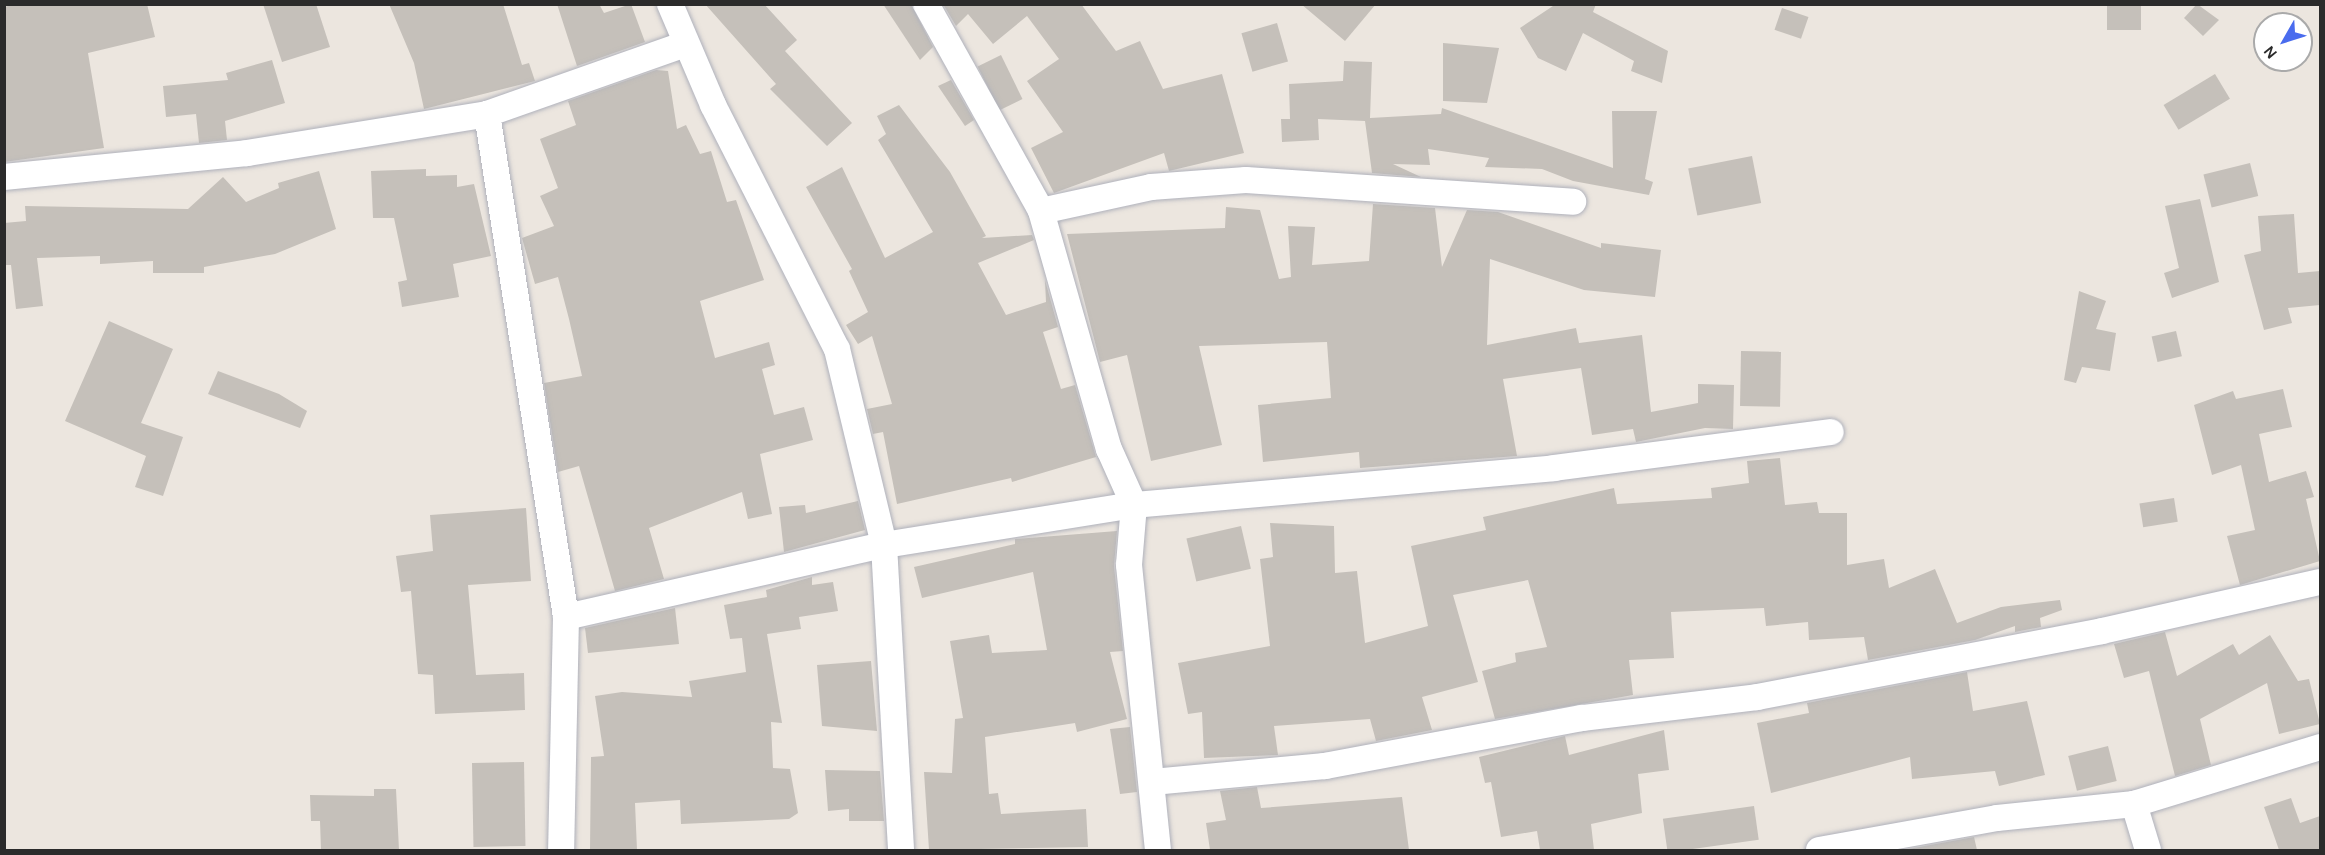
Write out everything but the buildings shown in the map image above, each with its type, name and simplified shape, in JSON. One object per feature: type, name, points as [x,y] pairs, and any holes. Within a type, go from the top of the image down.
[{"type":"street","points":[[670,4],[686,44],[837,349],[884,545],[901,850]]},
{"type":"street","points":[[926,4],[1041,211],[1109,449],[1134,505],[1129,565],[1158,850]]},
{"type":"street","points":[[4,177],[247,153],[487,114],[686,44]]},
{"type":"street","points":[[487,114],[566,617],[561,850]]},
{"type":"street","points":[[1041,211],[1151,187],[1246,180],[1573,202]]},
{"type":"street","points":[[566,617],[884,545],[1134,505],[1554,468],[1831,432]]},
{"type":"street","points":[[1152,782],[1325,766],[1582,718],[1757,697],[2102,632],[2320,582]]},
{"type":"street","points":[[1832,850],[1997,818],[2134,804],[2320,747]]},
{"type":"street","points":[[2134,804],[2148,850]]}]
